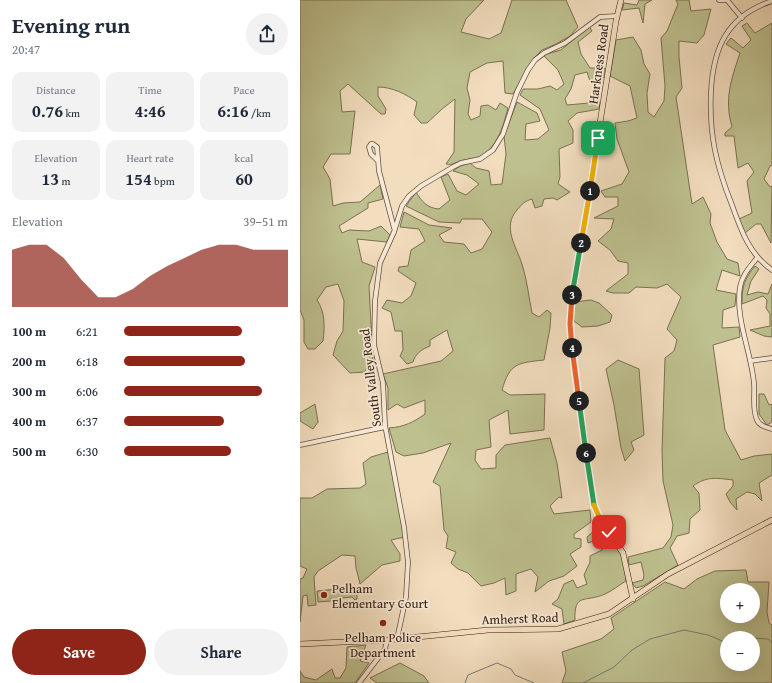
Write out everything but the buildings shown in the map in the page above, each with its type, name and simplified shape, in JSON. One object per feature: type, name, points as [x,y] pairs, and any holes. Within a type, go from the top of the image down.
[{"type":"main road","name":"Harkness Road","points":[[621,0],[617,16],[571,301],[570,324],[576,383],[594,505],[600,519],[623,553],[633,598]]},
{"type":"main road","name":"Amherst Road","points":[[300,644],[387,640],[488,630],[558,629],[609,614],[668,574],[772,520]]},
{"type":"street","points":[[719,0],[726,0],[742,18]]},
{"type":"street","points":[[772,1],[757,8],[742,18],[727,33],[715,56],[711,79],[710,126],[714,153],[742,232],[757,258],[772,270]]},
{"type":"street","name":"South Valley Road","points":[[397,639],[405,605],[408,562],[404,523],[385,427],[384,389],[375,353],[374,324],[379,269],[394,232],[402,206],[414,191],[453,167],[461,163],[480,160],[493,150],[503,134],[519,88],[528,70],[537,58],[565,43],[582,29],[600,18],[617,16]]},
{"type":"street","points":[[378,161],[380,176],[394,221],[394,232]]},
{"type":"street","points":[[757,258],[743,277],[740,295],[741,317],[754,384],[756,418],[760,424],[772,429]]},
{"type":"street","points":[[750,362],[772,358]]},
{"type":"street","points":[[300,445],[385,427]]},
{"type":"street","points":[[359,683],[384,649],[387,640]]},
{"type":"green space","points":[[300,0],[484,0],[466,19],[461,32],[489,39],[501,33],[512,0],[566,0],[578,27],[570,36],[542,50],[533,59],[513,94],[505,93],[503,61],[487,63],[470,72],[467,88],[470,100],[468,114],[471,120],[480,116],[481,106],[488,105],[496,110],[500,103],[508,108],[501,130],[494,144],[483,155],[476,158],[446,164],[454,152],[455,99],[427,123],[421,123],[414,115],[417,102],[399,92],[388,88],[378,87],[378,96],[386,109],[385,114],[381,114],[348,84],[340,91],[342,112],[355,111],[350,154],[331,154],[323,167],[330,179],[333,206],[343,203],[360,202],[380,185],[383,199],[368,203],[368,208],[339,226],[342,233],[349,230],[369,231],[381,226],[390,235],[387,242],[357,239],[362,262],[375,267],[369,286],[373,361],[364,372],[350,373],[333,355],[337,341],[343,331],[344,301],[338,284],[326,287],[317,300],[322,309],[324,319],[323,341],[315,349],[308,349],[304,342],[304,320],[300,310]]},
{"type":"green space","points":[[639,0],[652,0],[645,4],[643,23],[639,8],[622,10],[624,3],[637,5]]},
{"type":"green space","points":[[676,0],[689,0],[691,11],[711,9],[704,35],[697,43],[679,41],[682,88],[676,97],[692,204],[703,197],[711,214],[710,223],[717,242],[727,259],[738,263],[740,276],[722,270],[716,290],[736,294],[735,306],[723,310],[722,328],[739,327],[740,337],[713,345],[725,430],[741,460],[754,456],[772,454],[772,475],[759,483],[762,501],[755,494],[747,492],[736,499],[737,510],[730,502],[726,494],[733,486],[733,480],[717,478],[707,479],[693,486],[699,493],[700,510],[690,519],[689,533],[677,536],[670,548],[678,565],[643,586],[636,588],[632,583],[643,580],[644,575],[641,562],[629,565],[628,557],[663,548],[671,537],[673,525],[663,481],[662,451],[665,358],[674,351],[677,340],[667,329],[681,297],[667,284],[657,288],[636,287],[629,293],[613,293],[606,291],[628,274],[628,263],[618,261],[610,250],[598,241],[611,229],[614,219],[594,218],[618,206],[618,197],[605,197],[601,191],[622,184],[629,172],[617,139],[615,123],[637,118],[630,86],[610,76],[616,40],[633,37],[641,50],[644,64],[650,74],[647,93],[648,112],[654,117],[664,101],[665,86],[661,38],[667,31],[678,4]]},
{"type":"green space","points":[[747,23],[755,33],[772,23],[772,165],[770,166],[764,179],[770,187],[772,186],[771,243],[761,224],[756,224],[745,233],[739,219],[752,213],[747,181],[754,172],[748,163],[738,168],[734,136],[725,136],[725,133],[732,127],[729,98],[731,81],[740,53],[726,44],[731,38],[743,48],[751,40],[742,26]]},
{"type":"green space","points":[[589,26],[592,31],[578,42],[581,54],[590,68],[605,68],[605,77],[591,84],[587,72],[575,75],[571,89],[565,99],[567,105],[600,102],[599,109],[577,113],[568,121],[573,130],[573,143],[559,149],[560,177],[558,184],[570,192],[557,200],[553,198],[544,199],[542,206],[535,208],[532,199],[522,204],[513,216],[510,230],[524,270],[532,313],[539,317],[547,310],[551,313],[550,328],[544,360],[527,362],[516,366],[508,374],[502,390],[510,395],[545,394],[544,430],[510,434],[508,410],[489,420],[491,447],[476,450],[475,460],[481,469],[496,468],[496,455],[505,445],[550,438],[557,463],[562,498],[559,497],[550,506],[554,514],[590,510],[591,522],[574,534],[574,538],[581,539],[581,547],[570,554],[577,566],[564,576],[549,581],[535,592],[538,577],[531,569],[516,574],[516,591],[506,595],[505,578],[494,583],[481,586],[468,573],[458,569],[451,563],[456,552],[446,548],[448,536],[444,530],[440,486],[433,482],[451,443],[423,453],[404,456],[396,452],[389,428],[408,424],[425,414],[425,400],[404,408],[397,404],[388,410],[388,388],[383,374],[441,361],[453,351],[447,330],[430,340],[430,346],[419,352],[413,362],[407,364],[400,356],[403,350],[402,331],[395,331],[391,312],[382,308],[387,300],[402,303],[411,296],[416,283],[398,271],[399,267],[408,266],[411,250],[425,241],[419,229],[400,227],[404,212],[429,225],[452,228],[439,235],[444,242],[464,244],[471,253],[482,249],[492,232],[482,219],[462,219],[460,223],[439,222],[406,206],[416,192],[425,204],[439,209],[450,200],[441,177],[448,174],[457,191],[466,195],[479,184],[467,175],[453,171],[460,166],[470,163],[476,168],[489,171],[491,185],[502,184],[506,154],[504,136],[517,102],[537,113],[540,121],[526,124],[525,140],[538,139],[549,130],[540,109],[520,95],[523,89],[538,89],[550,86],[557,90],[564,84],[558,70],[543,55],[561,50]]},
{"type":"green space","points":[[755,266],[759,269],[751,281],[747,295],[758,292],[768,294],[772,284],[772,337],[764,336],[750,330],[770,326],[770,314],[766,308],[767,300],[763,296],[742,304],[744,284],[748,275]]},
{"type":"green space","points":[[591,300],[599,303],[612,315],[610,322],[598,326],[582,327],[574,321],[572,315],[575,302]]},
{"type":"green space","points":[[618,360],[639,369],[644,435],[631,442],[634,450],[625,461],[621,448],[606,369]]},
{"type":"green space","points":[[759,394],[764,394],[769,405],[772,404],[772,422],[767,425],[759,414]]},
{"type":"green space","points":[[315,404],[318,422],[313,429],[300,421],[300,413]]},
{"type":"green space","points":[[388,452],[405,537],[391,540],[400,554],[400,561],[382,565],[360,584],[355,556],[342,555],[318,571],[314,577],[316,605],[308,606],[307,595],[303,596],[300,622],[300,579],[303,578],[307,569],[300,566],[300,498],[312,498],[327,489],[360,488],[366,484],[363,463],[371,457]]},
{"type":"green space","points":[[600,526],[618,549],[624,561],[626,581],[605,594],[579,602],[576,605],[575,620],[564,624],[562,609],[552,604],[558,599],[564,584],[573,580],[577,588],[587,584],[584,575],[590,562],[590,556],[602,550],[597,540],[588,543],[587,537]]},
{"type":"green space","points":[[746,570],[748,582],[769,582],[767,612],[769,623],[772,625],[772,683],[562,683],[566,671],[562,652],[601,639],[614,629],[611,618],[665,582],[684,589],[697,579],[715,571]]},
{"type":"green space","points":[[338,588],[347,592],[357,590],[357,599],[355,600],[352,597],[331,598],[331,601],[318,602],[317,591]]},
{"type":"green space","points":[[366,645],[360,661],[369,663],[355,683],[300,683],[300,671],[304,677],[316,680],[332,669],[335,678],[340,678],[346,668],[347,647]]},
{"type":"green space","points":[[400,663],[424,676],[429,683],[377,683],[370,678]]},
{"type":"waterway","points":[[583,683],[614,667],[632,650],[650,639],[684,630],[708,635],[720,640]]},
{"type":"waterway","points":[[760,638],[768,639],[772,643]]},
{"type":"waterway","points":[[465,683],[468,675],[497,663],[511,669],[515,675],[534,683]]},
{"type":"place","name":"Pelham Elementary Court","points":[[324,595]]},
{"type":"place","name":"Pelham Police Department","points":[[383,623]]},
{"type":"route","points":[[598,138],[571,301],[570,324],[576,383],[591,489],[595,508],[609,532]]}]
